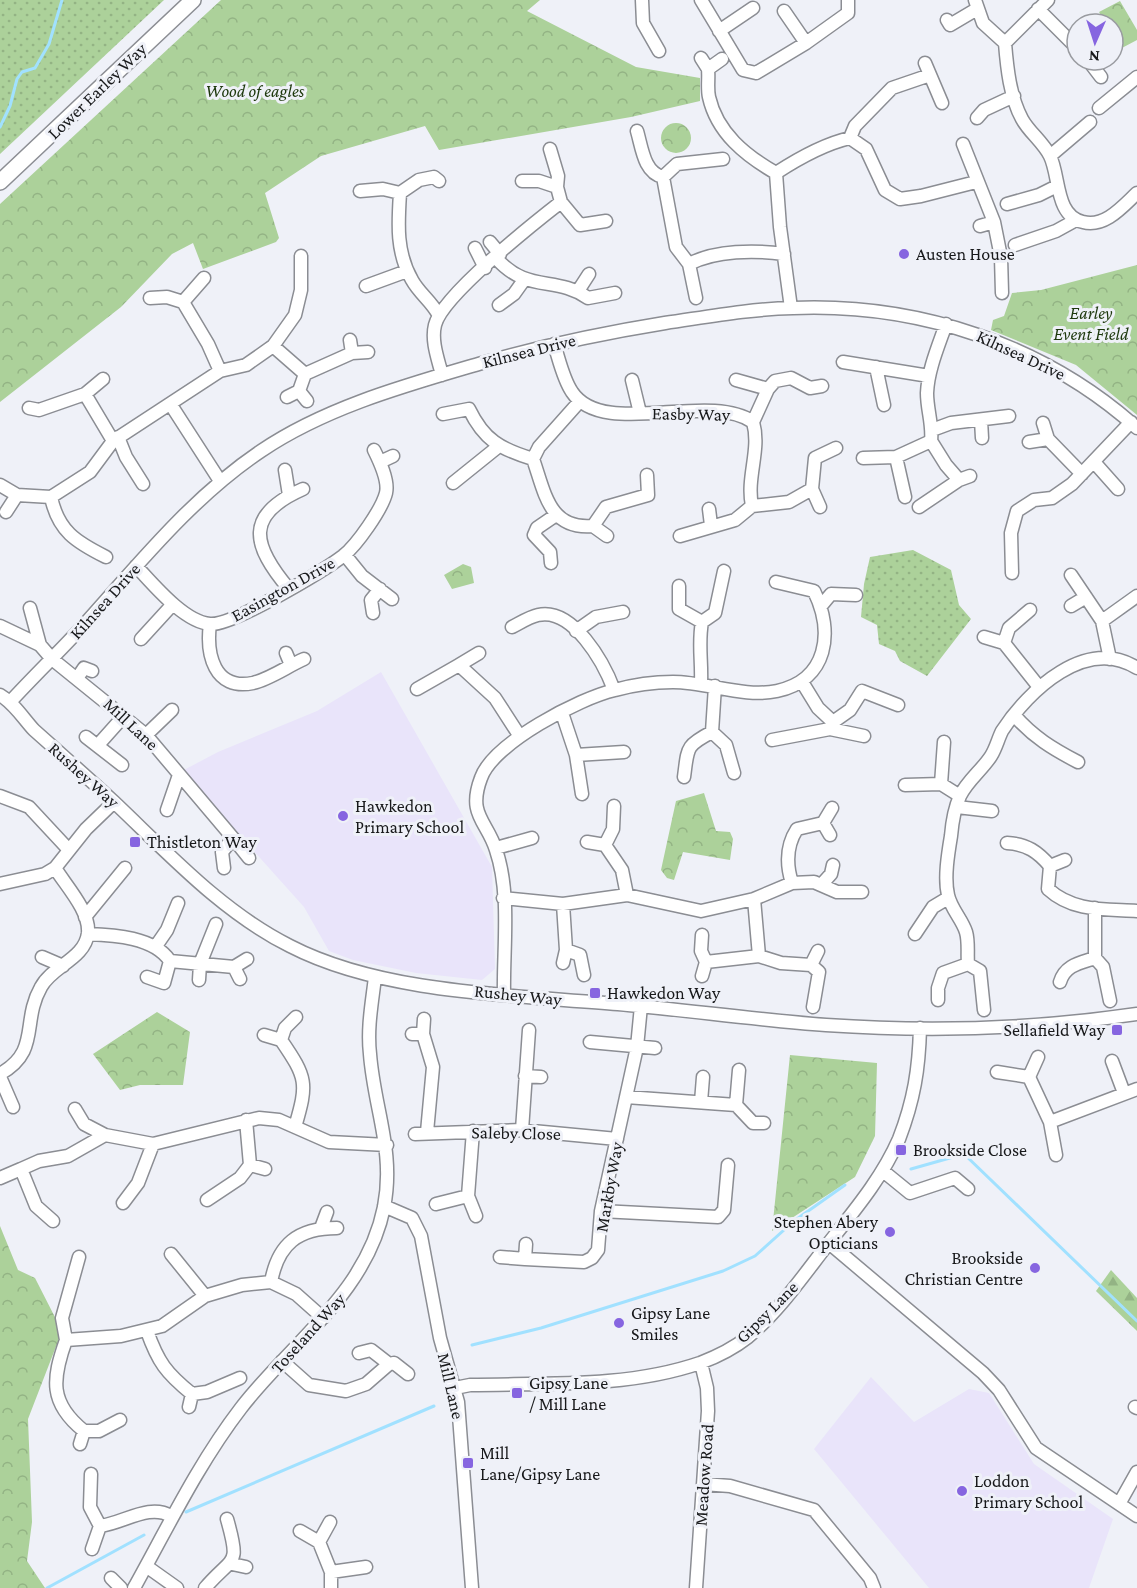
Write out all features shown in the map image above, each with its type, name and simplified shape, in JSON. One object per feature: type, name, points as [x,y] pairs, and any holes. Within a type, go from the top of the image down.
[{"type":"main road","name":"Lower Earley Way","points":[[0,182],[193,0]]},
{"type":"street","points":[[642,0],[644,23],[659,51]]},
{"type":"street","points":[[701,0],[743,70],[756,73],[806,43],[848,13],[848,0]]},
{"type":"street","points":[[1005,43],[1048,0]]},
{"type":"street","points":[[950,25],[976,5],[983,23],[1005,43],[1014,96],[1022,120],[1050,156],[1065,207],[1076,220],[1085,223],[1113,215],[1137,193]]},
{"type":"street","points":[[719,31],[753,8]]},
{"type":"street","points":[[1038,9],[1065,36]]},
{"type":"street","points":[[784,11],[806,43]]},
{"type":"street","points":[[722,59],[705,63],[709,99],[731,141],[777,173]]},
{"type":"street","points":[[777,173],[797,159],[850,138],[855,126],[892,88],[927,69],[942,103]]},
{"type":"street","points":[[1097,72],[1101,77]]},
{"type":"street","points":[[1100,108],[1137,77]]},
{"type":"street","points":[[977,118],[984,110],[1014,96]]},
{"type":"street","points":[[1050,156],[1090,122]]},
{"type":"street","points":[[637,131],[649,169],[655,175],[663,177]]},
{"type":"street","points":[[850,138],[866,149],[885,190],[900,199],[976,182]]},
{"type":"street","points":[[963,144],[976,182],[994,222],[1001,257],[1002,292]]},
{"type":"street","points":[[550,149],[558,176],[557,187],[561,202],[580,225],[606,221]]},
{"type":"street","points":[[663,177],[677,164],[723,159]]},
{"type":"street","points":[[777,173],[780,227],[791,308]]},
{"type":"street","points":[[360,191],[383,189],[400,193],[419,180],[434,177],[439,181]]},
{"type":"street","points":[[663,177],[676,247],[689,264],[696,298]]},
{"type":"street","points":[[522,181],[539,181],[557,187]]},
{"type":"street","points":[[1007,204],[1039,195],[1057,186]]},
{"type":"street","points":[[400,193],[399,245],[407,271],[412,282],[438,314]]},
{"type":"street","points":[[442,375],[433,336],[438,314],[520,233],[561,202]]},
{"type":"street","points":[[1015,245],[1056,231],[1076,220]]},
{"type":"street","points":[[980,226],[994,222]]},
{"type":"street","points":[[490,242],[507,270],[524,280],[578,291],[588,298],[615,293]]},
{"type":"street","points":[[475,248],[484,267]]},
{"type":"street","points":[[689,264],[703,257],[724,254],[768,252],[784,254]]},
{"type":"street","points":[[0,485],[17,495],[51,496],[90,472],[116,439],[220,371],[246,365],[273,346],[295,315],[301,290],[301,256]]},
{"type":"street","points":[[366,286],[407,271]]},
{"type":"street","points":[[578,291],[589,274]]},
{"type":"street","points":[[183,303],[204,278]]},
{"type":"street","points":[[498,305],[514,294],[524,280]]},
{"type":"street","points":[[150,298],[167,297],[183,303],[208,344],[220,371]]},
{"type":"street","name":"Kilnsea Drive","points":[[5,698],[52,659],[136,566],[219,481],[263,449],[308,424],[391,391],[554,344],[594,335],[732,313],[828,307],[886,312],[979,333],[1037,360],[1086,389],[1134,425]]},
{"type":"street","points":[[919,507],[964,478],[946,465],[931,435],[928,412],[929,376],[946,324]]},
{"type":"street","points":[[350,340],[352,353]]},
{"type":"street","points":[[554,344],[572,392],[580,400],[539,447],[533,459],[547,500],[556,515],[566,524],[579,527],[593,526],[607,536]]},
{"type":"street","points":[[273,346],[305,374]]},
{"type":"street","points":[[305,374],[352,353],[368,352]]},
{"type":"street","points":[[843,362],[929,376]]},
{"type":"street","points":[[753,422],[772,385],[773,366]]},
{"type":"street","points":[[876,367],[884,405]]},
{"type":"street","points":[[287,397],[303,396],[305,374]]},
{"type":"street","points":[[29,408],[39,410],[85,394],[103,378]]},
{"type":"street","points":[[736,380],[772,385],[791,378],[810,388],[822,386]]},
{"type":"street","name":"Easby Way","points":[[632,380],[640,413]]},
{"type":"street","points":[[85,394],[143,484]]},
{"type":"street","name":"Easby Way","points":[[580,400],[591,407],[615,414],[722,411],[746,417],[753,422],[756,445],[749,491],[752,506]]},
{"type":"street","points":[[171,405],[219,481]]},
{"type":"street","points":[[443,414],[474,406],[479,429],[499,446],[533,459]]},
{"type":"street","points":[[863,458],[896,457],[951,423],[1009,416]]},
{"type":"street","points":[[981,420],[982,438]]},
{"type":"street","points":[[1043,423],[1048,439],[1082,474]]},
{"type":"street","points":[[1012,573],[1011,533],[1017,512],[1034,500],[1052,498],[1082,474],[1134,425]]},
{"type":"street","points":[[1029,442],[1048,439]]},
{"type":"street","points":[[453,483],[499,446]]},
{"type":"street","points":[[820,507],[812,489],[815,458],[836,448]]},
{"type":"street","name":"Easington Drive","points":[[136,566],[173,604],[210,624],[236,617],[289,589],[345,555],[379,511],[387,490],[380,462],[374,450]]},
{"type":"street","points":[[380,462],[393,456]]},
{"type":"street","points":[[896,457],[905,496]]},
{"type":"street","points":[[1094,462],[1118,489]]},
{"type":"street","points":[[285,470],[289,495]]},
{"type":"street","points":[[593,526],[606,507],[628,498],[648,495],[647,475]]},
{"type":"street","points":[[289,589],[265,558],[258,532],[262,520],[272,506],[303,489]]},
{"type":"street","points":[[680,536],[711,525],[735,520],[752,506],[789,502],[812,489]]},
{"type":"street","points":[[6,512],[17,495]]},
{"type":"street","points":[[51,496],[54,511],[65,532],[97,556]]},
{"type":"street","points":[[709,509],[711,525]]},
{"type":"street","points":[[551,563],[550,552],[534,535],[537,528],[556,515]]},
{"type":"street","points":[[345,555],[362,576],[392,599]]},
{"type":"street","points":[[701,683],[702,664],[698,644],[702,622],[715,614],[724,571]]},
{"type":"street","points":[[1071,575],[1102,621],[1110,658]]},
{"type":"street","points":[[504,994],[504,881],[496,848],[480,821],[478,788],[481,775],[519,735],[614,690],[672,682],[701,683],[756,692],[776,692],[802,682],[812,673],[824,646],[821,606],[813,591],[776,582]]},
{"type":"street","points":[[678,586],[679,609],[702,622]]},
{"type":"street","points":[[373,613],[371,600],[380,589]]},
{"type":"street","points":[[821,606],[831,594],[856,595]]},
{"type":"street","points":[[1102,621],[1137,596]]},
{"type":"street","points":[[1071,606],[1086,597]]},
{"type":"street","points":[[141,639],[173,604]]},
{"type":"street","name":"Mill Lane","points":[[30,608],[40,645]]},
{"type":"street","points":[[1004,643],[1009,628],[1030,610]]},
{"type":"street","points":[[576,631],[596,617],[623,612]]},
{"type":"street","points":[[512,627],[540,615],[564,619],[598,655],[614,690]]},
{"type":"street","points":[[210,624],[208,643],[211,661],[217,674],[234,684],[254,683],[288,659],[304,659]]},
{"type":"street","name":"Mill Lane","points":[[0,626],[40,645],[52,659],[78,677],[146,735],[249,858]]},
{"type":"street","points":[[984,637],[1004,643],[1039,687]]},
{"type":"street","points":[[417,690],[479,653]]},
{"type":"street","points":[[968,964],[966,933],[948,898],[947,889],[951,836],[958,801],[992,755],[1002,732],[1014,715],[1039,687],[1060,671],[1075,665],[1110,658],[1120,659],[1137,668]]},
{"type":"street","points":[[459,665],[495,698],[519,735]]},
{"type":"street","points":[[78,677],[84,668],[92,671]]},
{"type":"street","points":[[802,682],[832,731]]},
{"type":"street","points":[[712,732],[715,686]]},
{"type":"street","points":[[832,731],[862,691],[898,705]]},
{"type":"street","name":"Rushey Way","points":[[5,698],[34,730],[216,897],[262,931],[316,959],[375,978],[504,994],[825,1025],[920,1028],[986,1027],[1100,1020],[1137,1014]]},
{"type":"street","points":[[146,735],[172,710]]},
{"type":"street","points":[[562,713],[576,755],[582,794]]},
{"type":"street","points":[[1014,715],[1038,739],[1078,762]]},
{"type":"street","points":[[98,745],[123,717]]},
{"type":"street","points":[[772,740],[832,731],[864,736]]},
{"type":"street","points":[[712,732],[726,745],[734,773]]},
{"type":"street","points":[[684,777],[688,749],[693,742],[712,732]]},
{"type":"street","points":[[86,737],[122,765]]},
{"type":"street","points":[[941,784],[944,742]]},
{"type":"street","points":[[576,755],[624,752]]},
{"type":"street","points":[[167,810],[179,775]]},
{"type":"street","points":[[905,785],[941,784],[958,801],[992,811]]},
{"type":"street","points":[[0,796],[29,807],[69,850]]},
{"type":"street","points":[[0,884],[45,874],[55,868],[114,802]]},
{"type":"street","points":[[605,845],[613,829],[614,806]]},
{"type":"street","points":[[792,883],[787,867],[789,841],[797,829],[823,823],[832,808]]},
{"type":"street","points":[[823,823],[830,836]]},
{"type":"street","points":[[224,868],[222,852],[233,838]]},
{"type":"street","points":[[496,848],[532,838]]},
{"type":"street","points":[[587,842],[605,845],[622,870],[627,895]]},
{"type":"street","points":[[1007,843],[1021,844],[1039,853],[1050,866],[1048,889],[1062,902],[1095,908],[1137,911]]},
{"type":"street","points":[[1050,866],[1065,860]]},
{"type":"street","points":[[822,884],[831,874],[833,865]]},
{"type":"street","points":[[14,1107],[0,1075],[22,1058],[26,1047],[31,1011],[40,988],[47,977],[77,954],[88,934],[85,917],[55,868]]},
{"type":"street","points":[[85,917],[125,868]]},
{"type":"street","points":[[503,898],[563,904],[627,895],[701,911],[754,899],[792,883],[814,882],[837,892],[862,892]]},
{"type":"street","points":[[915,934],[933,907],[948,898]]},
{"type":"street","points":[[754,899],[759,956]]},
{"type":"street","points":[[156,946],[167,930],[178,903]]},
{"type":"street","points":[[562,963],[566,950],[563,904]]},
{"type":"street","points":[[1095,908],[1095,958],[1103,967],[1110,1000]]},
{"type":"street","points":[[199,980],[200,964],[216,924]]},
{"type":"street","points":[[88,934],[119,937],[156,946],[170,961],[234,967],[247,959]]},
{"type":"street","points":[[702,935],[701,951],[706,962],[702,976]]},
{"type":"street","points":[[566,950],[580,955],[584,975]]},
{"type":"street","points":[[811,966],[818,951]]},
{"type":"street","points":[[706,962],[759,956],[781,963],[811,966],[819,972],[813,1007]]},
{"type":"street","points":[[42,957],[63,966]]},
{"type":"street","points":[[1060,982],[1062,976],[1073,965],[1095,958]]},
{"type":"street","points":[[147,977],[164,983],[170,961]]},
{"type":"street","points":[[938,1000],[938,988],[943,973],[968,964]]},
{"type":"street","points":[[968,964],[980,971],[984,1010]]},
{"type":"street","points":[[234,967],[240,979]]},
{"type":"street","name":"Toseland Way","points":[[134,1588],[171,1516],[241,1408],[342,1298],[371,1248],[384,1206],[387,1145],[370,1056],[368,1030],[375,978]]},
{"type":"street","name":"Markby Way","points":[[500,1257],[579,1263],[592,1258],[598,1250],[601,1211],[637,1047],[641,1006]]},
{"type":"street","points":[[281,1040],[285,1028],[296,1017]]},
{"type":"street","name":"Saleby Close","points":[[424,1019],[418,1034],[433,1067],[421,1133],[522,1130],[617,1139]]},
{"type":"street","name":"Gipsy Lane","points":[[455,1388],[470,1385],[596,1382],[667,1373],[701,1363],[747,1338],[790,1293],[882,1171],[898,1141],[913,1099],[919,1070],[920,1028]]},
{"type":"street","points":[[522,1130],[529,1030]]},
{"type":"street","points":[[264,1035],[281,1040],[302,1072],[305,1090],[296,1127]]},
{"type":"street","points":[[590,1042],[656,1048]]},
{"type":"street","points":[[1038,1057],[1029,1077],[1050,1122],[1056,1155]]},
{"type":"street","points":[[1112,1061],[1124,1094]]},
{"type":"street","points":[[736,1105],[739,1070]]},
{"type":"street","points":[[997,1072],[1029,1077]]},
{"type":"street","points":[[525,1076],[541,1077]]},
{"type":"street","points":[[701,1102],[703,1077]]},
{"type":"street","points":[[1050,1122],[1137,1089]]},
{"type":"street","points":[[626,1097],[736,1105],[753,1123],[764,1124]]},
{"type":"street","points":[[75,1109],[84,1124],[105,1135],[153,1144],[184,1138],[246,1120],[279,1120],[329,1142],[387,1145]]},
{"type":"street","points":[[207,1200],[240,1178],[250,1165],[246,1120]]},
{"type":"street","points":[[473,1131],[468,1196],[476,1216]]},
{"type":"street","points":[[0,1178],[39,1161],[68,1156],[105,1135]]},
{"type":"street","points":[[117,1190],[127,1198],[146,1166],[153,1144]]},
{"type":"street","points":[[250,1165],[265,1168]]},
{"type":"street","points":[[601,1211],[718,1217],[724,1210],[728,1165]]},
{"type":"street","points":[[21,1169],[36,1206],[53,1221]]},
{"type":"street","points":[[882,1171],[910,1193],[955,1178],[968,1189]]},
{"type":"street","points":[[436,1204],[468,1196]]},
{"type":"street","name":"Mill Lane","points":[[384,1206],[412,1218],[419,1227],[440,1338],[455,1388],[461,1429],[472,1588]]},
{"type":"street","points":[[321,1228],[327,1212]]},
{"type":"street","points":[[271,1282],[274,1264],[283,1250],[305,1231],[337,1228]]},
{"type":"street","points":[[829,1243],[1003,1388],[1035,1449],[1137,1516]]},
{"type":"street","points":[[525,1259],[526,1244]]},
{"type":"street","points":[[171,1254],[205,1296]]},
{"type":"street","points":[[79,1257],[62,1318],[66,1340],[56,1372],[57,1397],[62,1408],[84,1431],[99,1431],[120,1420]]},
{"type":"street","points":[[66,1340],[162,1326],[205,1296],[242,1285],[271,1282],[296,1294],[323,1318]]},
{"type":"street","points":[[147,1330],[164,1369],[190,1400],[240,1378]]},
{"type":"street","points":[[359,1353],[372,1350],[389,1364]]},
{"type":"street","points":[[282,1361],[309,1385],[346,1391],[366,1384],[389,1364],[394,1363],[408,1374]]},
{"type":"street","name":"Meadow Road","points":[[696,1588],[708,1410],[707,1388],[701,1363]]},
{"type":"street","points":[[80,1444],[84,1431]]},
{"type":"street","points":[[1119,1504],[1137,1472]]},
{"type":"street","points":[[91,1474],[90,1507],[100,1526],[92,1549]]},
{"type":"street","points":[[703,1484],[730,1486],[814,1510],[872,1583],[859,1588]]},
{"type":"street","points":[[100,1526],[116,1524],[146,1511],[160,1509],[171,1516]]},
{"type":"street","points":[[205,1588],[232,1564],[235,1546],[227,1519]]},
{"type":"street","points":[[319,1542],[330,1522]]},
{"type":"street","points":[[300,1531],[319,1542],[331,1572],[331,1588]]},
{"type":"street","points":[[232,1564],[246,1567]]},
{"type":"street","points":[[146,1566],[177,1588]]},
{"type":"street","points":[[331,1572],[366,1567]]},
{"type":"street","points":[[111,1578],[121,1588]]},
{"type":"shaded area","name":"Hawkedon Primary School","points":[[381,672],[492,867],[495,969],[482,980],[416,973],[353,960],[329,951],[304,907],[182,771],[218,752],[317,711]]},
{"type":"shaded area","name":"Loddon Primary School","points":[[871,1377],[914,1422],[969,1389],[989,1393],[1034,1464],[1113,1519],[1089,1588],[929,1588],[814,1449]]},
{"type":"green space","points":[[0,0],[164,0],[0,154]]},
{"type":"green space","name":"Wood of eagles","points":[[221,0],[540,0],[527,11],[636,67],[700,78],[700,101],[631,117],[439,150],[425,126],[321,156],[265,193],[279,238],[276,242],[203,269],[193,243],[172,254],[121,307],[0,402],[0,204]]},
{"type":"green space","points":[[1120,1],[1137,30],[1137,40],[1125,46],[1125,12],[1099,12]]},
{"type":"green space","points":[[676,123],[687,127],[691,138],[687,149],[676,153],[665,149],[661,138],[665,127]]},
{"type":"green space","name":"Earley Event Field","points":[[1137,265],[1137,415],[1076,365],[991,330],[993,320],[1004,316],[1012,293],[1041,290]]},
{"type":"green space","points":[[913,550],[951,570],[959,605],[971,619],[927,676],[900,661],[895,651],[879,644],[877,625],[861,617],[864,584],[870,557]]},
{"type":"green space","points":[[463,564],[471,567],[474,583],[452,589],[444,575]]},
{"type":"green space","points":[[704,793],[716,831],[730,832],[733,839],[730,860],[683,852],[674,880],[667,878],[661,870],[676,801]]},
{"type":"green space","points":[[157,1012],[190,1032],[183,1085],[140,1085],[120,1090],[93,1054]]},
{"type":"green space","points":[[790,1055],[877,1063],[875,1136],[855,1177],[772,1231]]},
{"type":"green space","points":[[0,1226],[18,1270],[35,1278],[62,1331],[28,1419],[32,1522],[27,1561],[45,1588],[0,1588]]},
{"type":"green space","points":[[1111,1270],[1137,1298],[1137,1331],[1096,1291]]},
{"type":"waterway","points":[[0,127],[10,106],[17,79],[22,72],[35,68],[49,44],[62,0]]},
{"type":"waterway","points":[[911,1169],[964,1154],[1137,1321]]},
{"type":"waterway","points":[[472,1345],[541,1328],[723,1271],[755,1256],[794,1221],[845,1185]]},
{"type":"waterway","points":[[186,1512],[434,1406]]},
{"type":"waterway","points":[[47,1588],[144,1535]]},
{"type":"place","name":"Austen House","points":[[904,254]]},
{"type":"place","name":"Hawkedon Primary School","points":[[343,816]]},
{"type":"place","name":"Thistleton Way","points":[[135,842]]},
{"type":"place","name":"Hawkedon Way","points":[[595,993]]},
{"type":"place","name":"Sellafield Way","points":[[1117,1030]]},
{"type":"place","name":"Brookside Close","points":[[901,1150]]},
{"type":"place","name":"Stephen Abery Opticians","points":[[890,1232]]},
{"type":"place","name":"Brookside Christian Centre","points":[[1035,1268]]},
{"type":"place","name":"Gipsy Lane Smiles","points":[[619,1323]]},
{"type":"place","name":"Gipsy Lane / Mill Lane","points":[[517,1393]]},
{"type":"place","name":"Mill Lane/Gipsy Lane","points":[[468,1463]]},
{"type":"place","name":"Loddon Primary School","points":[[962,1491]]}]
